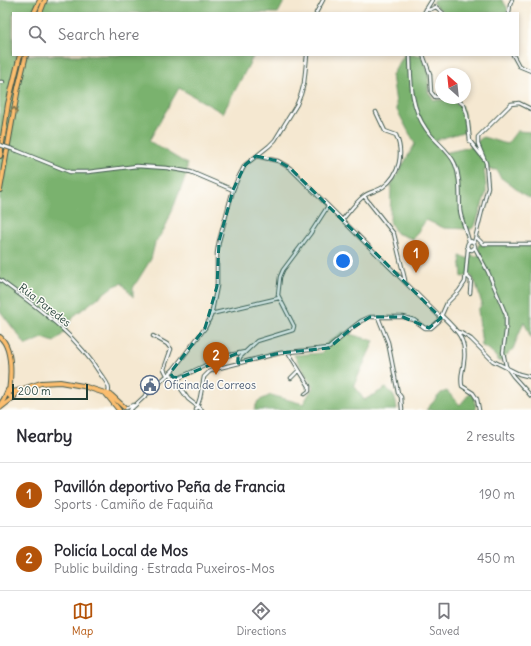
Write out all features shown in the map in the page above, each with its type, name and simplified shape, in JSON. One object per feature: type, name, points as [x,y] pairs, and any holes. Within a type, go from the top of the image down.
[{"type":"highway","points":[[34,12],[40,0]]},
{"type":"highway","points":[[40,12],[45,0]]},
{"type":"highway","points":[[0,156],[8,104],[20,56]]},
{"type":"highway","points":[[0,190],[18,88],[26,56]]},
{"type":"highway","points":[[0,337],[9,350],[12,395]]},
{"type":"highway","points":[[0,406],[6,395],[10,382]]},
{"type":"highway","points":[[0,406],[12,395],[28,388],[41,383],[60,382],[95,389],[113,397],[125,409]]},
{"type":"street","points":[[317,12],[323,0]]},
{"type":"street","points":[[424,12],[432,0]]},
{"type":"street","points":[[509,12],[512,0]]},
{"type":"street","points":[[426,9],[429,10],[436,7],[442,12]]},
{"type":"street","points":[[125,409],[135,404],[147,394],[180,362],[206,328],[211,314],[217,286],[217,254],[219,241],[233,190],[245,165],[275,140],[297,104],[302,94],[307,56]]},
{"type":"street","points":[[410,56],[411,92],[415,109],[426,129],[455,164],[460,186],[460,211],[469,242],[467,245],[477,254],[488,272],[506,316],[506,331],[503,352],[506,366],[531,396]]},
{"type":"street","points":[[423,56],[430,74],[430,92],[435,97]]},
{"type":"street","points":[[514,56],[519,66],[531,71]]},
{"type":"street","points":[[197,408],[202,392],[203,380],[206,374],[215,370],[238,363],[288,352],[329,348],[361,321],[370,317],[409,318],[422,327],[429,328],[435,326],[442,317],[447,303],[462,287],[466,275],[468,255],[476,237],[488,187],[484,160],[478,144],[478,137],[510,104],[519,103],[531,109]]},
{"type":"street","points":[[463,104],[467,115],[470,141],[484,160]]},
{"type":"street","points":[[343,219],[364,196],[378,190],[388,183],[397,169],[401,154],[396,135],[385,132],[376,112]]},
{"type":"street","points":[[0,145],[70,172],[76,173],[137,166],[167,168],[191,172],[233,190]]},
{"type":"street","points":[[256,156],[278,161],[286,165],[458,332],[471,339],[493,361],[520,374],[531,377]]},
{"type":"street","points":[[364,196],[394,234],[405,281]]},
{"type":"street","points":[[238,363],[240,357],[257,341],[293,330],[294,326],[278,295],[280,277],[283,270],[310,234],[328,206]]},
{"type":"street","points":[[467,232],[474,242]]},
{"type":"street","points":[[476,237],[483,244],[531,244]]},
{"type":"street","points":[[469,242],[474,242]]},
{"type":"street","points":[[466,275],[471,280],[470,293]]},
{"type":"street","name":"Rúa Paredes","points":[[0,280],[70,334],[95,364],[107,384],[109,390],[107,395]]},
{"type":"street","points":[[211,314],[279,298]]},
{"type":"street","points":[[378,317],[388,342],[398,393],[401,397],[402,410]]},
{"type":"street","points":[[458,332],[464,344],[464,362],[461,376],[462,386],[474,393],[479,410]]},
{"type":"street","points":[[153,336],[167,344],[170,349],[164,369],[173,377],[179,378],[225,356],[245,352]]},
{"type":"street","points":[[288,352],[309,386],[309,391],[305,394]]},
{"type":"street","points":[[291,378],[299,370]]},
{"type":"street","points":[[173,377],[188,398],[197,408],[202,410]]},
{"type":"highlighted area","points":[[256,156],[278,161],[290,168],[441,318],[429,328],[403,317],[370,317],[352,328],[329,348],[280,353],[238,363],[238,353],[179,378],[173,377],[170,373],[205,328],[217,286],[219,241],[233,190],[245,165]]},
{"type":"green space","points":[[0,0],[285,0],[279,12],[12,12],[12,56],[253,56],[223,113],[179,88],[149,141],[187,164],[187,173],[165,228],[155,243],[151,259],[133,288],[133,297],[122,283],[112,287],[75,315],[63,334],[54,342],[43,338],[26,345],[0,311]]},
{"type":"green space","points":[[434,0],[502,0],[507,7],[508,12],[444,12],[432,3]]},
{"type":"green space","points":[[403,56],[422,56],[429,73],[428,92],[435,100],[435,104],[458,104],[462,106],[466,123],[466,131],[433,141],[444,153],[471,147],[483,137],[507,144],[517,131],[531,132],[531,198],[527,197],[500,177],[497,170],[484,169],[486,193],[475,226],[471,229],[444,228],[426,220],[413,239],[396,233],[390,222],[391,185],[415,144],[397,110],[392,75]]},
{"type":"green space","points":[[479,244],[531,245],[531,338],[524,321],[513,349],[500,362],[490,350],[482,346],[478,310],[482,304],[476,284],[471,275],[462,277],[460,256],[470,259],[472,254],[475,257],[480,254],[478,248]]},
{"type":"green space","points":[[343,332],[374,341],[354,385],[364,400],[386,388],[394,397],[397,409],[254,410],[258,401],[271,395],[303,404],[313,387],[294,355],[322,353],[326,344]]},
{"type":"green space","points":[[447,391],[460,405],[470,393],[474,397],[476,410],[426,410],[441,393]]},
{"type":"place","name":"Pavillón deportivo Peña de Francia","points":[[416,273]]},
{"type":"place","name":"Policía Local de Mos","points":[[216,375]]},
{"type":"place","name":"Oficina de Correos","points":[[150,385]]}]
